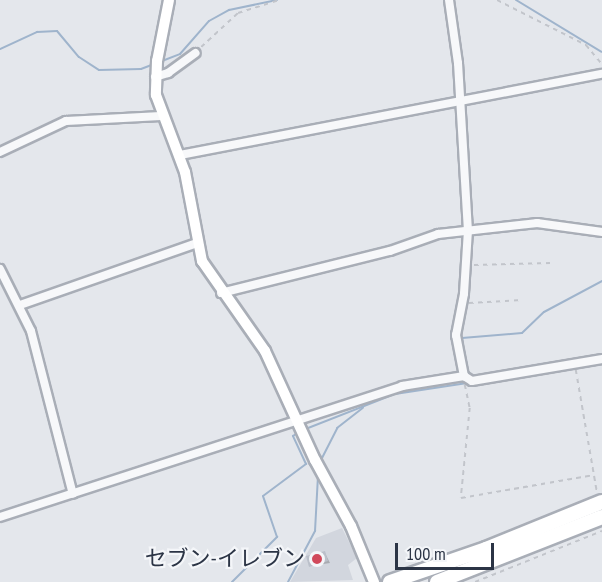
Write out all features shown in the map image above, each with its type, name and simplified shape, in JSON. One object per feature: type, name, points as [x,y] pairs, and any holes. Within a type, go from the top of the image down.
[{"type":"highway","points":[[390,582],[486,549],[599,497]]},
{"type":"highway","points":[[437,582],[602,517]]},
{"type":"street","points":[[169,0],[155,77],[161,116],[180,156],[202,261],[221,293],[265,351],[351,526],[374,582]]},
{"type":"street","points":[[449,0],[461,102],[468,230],[463,303],[456,335],[464,376]]},
{"type":"street","points":[[155,77],[168,73],[196,52]]},
{"type":"street","points":[[180,156],[602,75]]},
{"type":"street","points":[[0,152],[66,122],[161,116]]},
{"type":"street","points":[[221,293],[468,230],[537,223],[602,232]]},
{"type":"street","points":[[20,305],[197,243]]},
{"type":"street","points":[[0,269],[20,305],[33,341],[73,494]]},
{"type":"street","points":[[0,517],[299,423],[402,386],[464,376],[472,381],[602,358]]},
{"type":"path","points":[[196,52],[238,13],[279,0]]},
{"type":"path","points":[[497,0],[586,45],[602,64]]},
{"type":"path","points":[[467,266],[551,263]]},
{"type":"path","points":[[463,303],[522,300]]},
{"type":"path","points":[[575,363],[599,497]]},
{"type":"path","points":[[464,376],[470,408],[462,498],[594,475]]},
{"type":"path","points":[[475,582],[602,531]]},
{"type":"shaded area","points":[[342,528],[357,558],[348,565],[353,580],[290,582],[316,538]]},
{"type":"building","name":"セブン-イレブン","points":[[325,551],[328,561],[309,567],[306,556]]},
{"type":"waterway","points":[[162,61],[180,54],[209,21],[229,10],[277,0]]},
{"type":"waterway","points":[[516,0],[602,52]]},
{"type":"waterway","points":[[0,49],[37,32],[57,31],[79,57],[99,70],[141,69],[154,64]]},
{"type":"waterway","points":[[464,359],[462,338],[522,333],[544,312],[602,281]]},
{"type":"waterway","points":[[303,430],[395,394],[467,383],[467,380]]},
{"type":"waterway","points":[[321,460],[337,428],[363,408]]},
{"type":"waterway","points":[[232,582],[277,537],[263,496],[306,464],[293,436],[299,432]]},
{"type":"waterway","points":[[288,582],[315,531],[318,475]]},
{"type":"place","name":"セブン-イレブン","points":[[317,559]]}]
